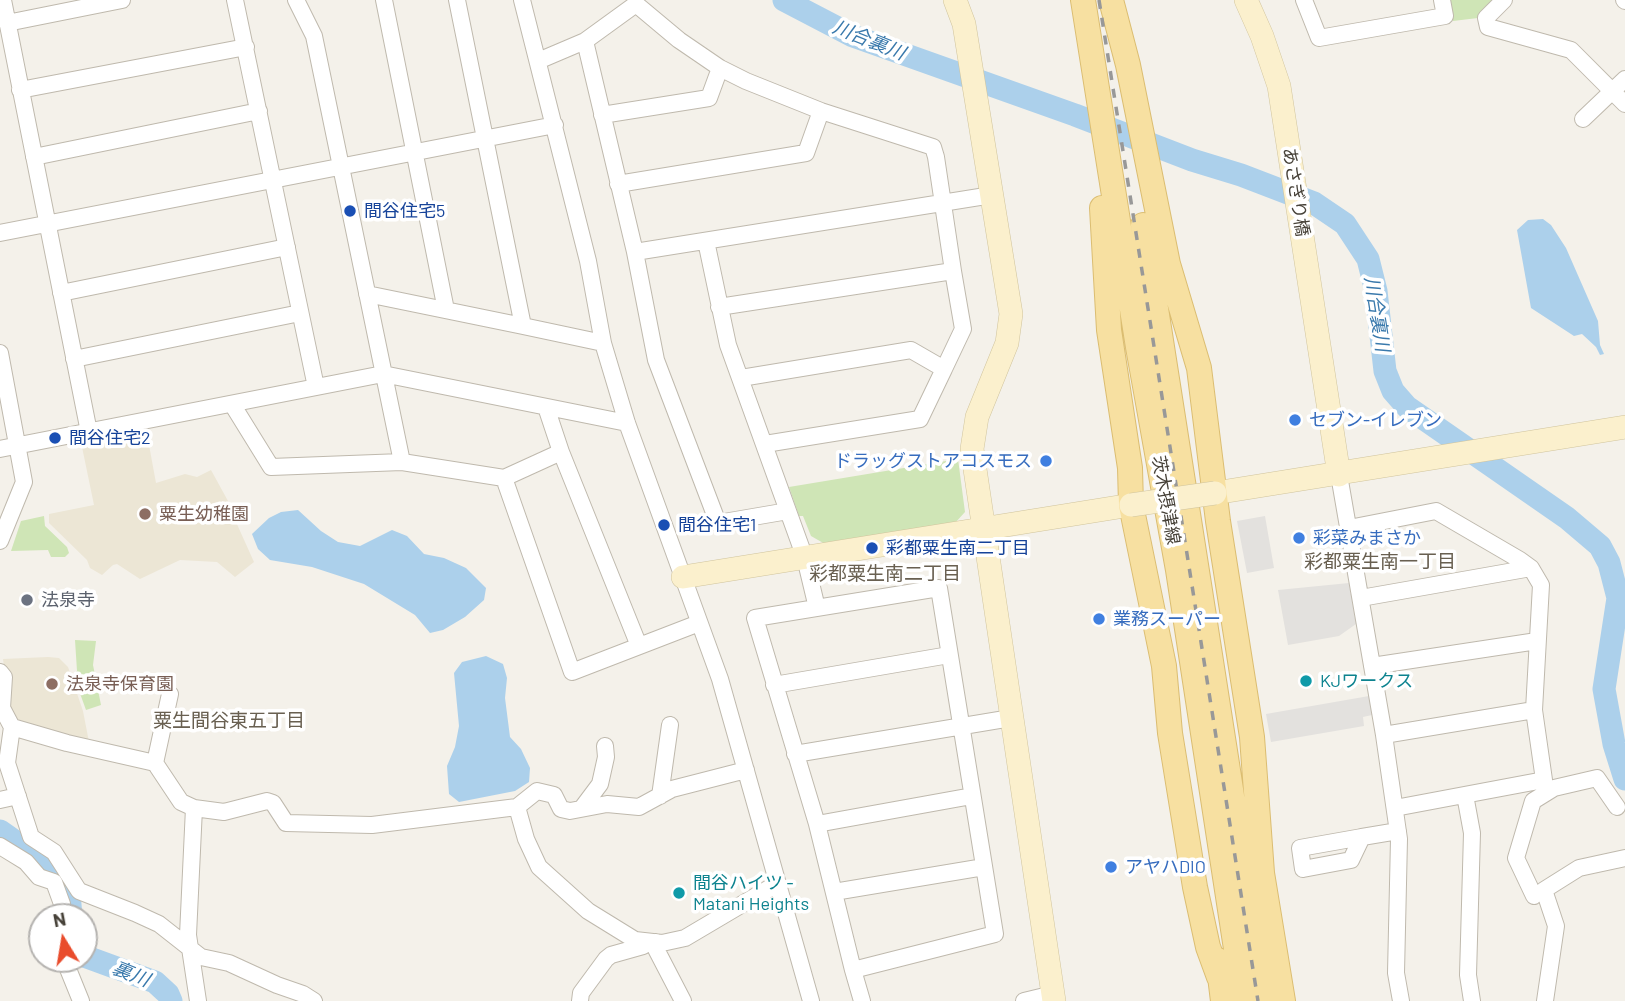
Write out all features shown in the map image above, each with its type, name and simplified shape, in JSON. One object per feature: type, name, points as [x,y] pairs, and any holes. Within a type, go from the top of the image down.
[{"type":"main road","points":[[1083,0],[1099,98],[1106,180],[1105,296],[1130,468],[1131,505],[1162,656],[1170,733],[1195,887],[1209,947],[1219,976]]},
{"type":"main road","points":[[1109,0],[1144,189],[1199,368],[1252,737],[1262,873]]},
{"type":"main road","name":"茨木摂津線","points":[[1106,180],[1162,417],[1264,1001]]},
{"type":"main road","name":"茨木摂津線","points":[[1144,189],[1162,417],[1182,594],[1244,1001]]},
{"type":"main road","points":[[1223,1001],[1151,449],[1162,417],[1178,424],[1262,873],[1283,1001]]},
{"type":"street","points":[[3,0],[89,432]]},
{"type":"street","points":[[7,23],[122,0]]},
{"type":"street","points":[[235,0],[316,387]]},
{"type":"street","points":[[296,0],[314,36],[402,462]]},
{"type":"street","points":[[384,0],[446,310]]},
{"type":"street","points":[[457,0],[523,326]]},
{"type":"street","points":[[522,0],[588,261],[603,343],[627,423],[720,679],[811,1001]]},
{"type":"street","name":"あさぎり橋","points":[[1246,0],[1275,74],[1284,114],[1339,475]]},
{"type":"street","points":[[1304,0],[1319,38],[1445,16],[1443,0]]},
{"type":"street","points":[[1504,0],[1486,18],[1488,27],[1571,50],[1625,104]]},
{"type":"street","points":[[538,61],[585,41],[636,4],[679,40],[720,68],[746,81],[821,111],[933,147],[963,329],[920,419],[765,444]]},
{"type":"street","points":[[959,9],[1011,314],[1007,343],[977,417],[972,449],[1054,997],[1024,1001]]},
{"type":"street","points":[[585,41],[635,252],[656,360],[719,523],[788,511]]},
{"type":"street","points":[[20,90],[246,47]]},
{"type":"street","points":[[602,115],[709,98],[720,68]]},
{"type":"street","points":[[1583,119],[1625,79]]},
{"type":"street","points":[[34,158],[259,111]]},
{"type":"street","points":[[618,184],[806,153],[821,111]]},
{"type":"street","points":[[0,233],[555,125]]},
{"type":"street","points":[[635,252],[992,195]]},
{"type":"street","points":[[706,241],[728,345],[805,558],[817,608]]},
{"type":"street","points":[[61,293],[287,247]]},
{"type":"street","points":[[719,307],[953,271]]},
{"type":"street","points":[[367,294],[603,343]]},
{"type":"street","points":[[74,359],[300,313]]},
{"type":"street","points":[[741,378],[911,350],[944,369]]},
{"type":"street","points":[[0,353],[24,482],[0,541]]},
{"type":"street","points":[[0,449],[383,374],[627,423]]},
{"type":"street","points":[[232,404],[271,467],[402,462],[504,478],[561,452]]},
{"type":"street","points":[[546,407],[561,452],[639,646]]},
{"type":"street","points":[[682,577],[1131,505],[1339,475],[1625,427]]},
{"type":"street","points":[[1339,475],[1398,831],[1396,973],[1401,1001]]},
{"type":"street","points":[[504,478],[572,672],[699,623]]},
{"type":"street","points":[[1349,528],[1436,511],[1531,568],[1541,586],[1534,710],[1544,780],[1395,808]]},
{"type":"street","points":[[1361,598],[1531,568]]},
{"type":"street","points":[[853,970],[995,934],[939,588],[755,618],[817,824],[853,970],[862,1001]]},
{"type":"street","points":[[1372,666],[1536,641]]},
{"type":"street","points":[[774,685],[950,655]]},
{"type":"street","points":[[0,672],[4,677],[2,708],[12,727],[7,762],[31,837],[54,852],[79,891],[159,924],[201,957],[229,963],[314,1001]]},
{"type":"street","points":[[155,763],[170,694]]},
{"type":"street","points":[[1384,735],[1534,710]]},
{"type":"street","points":[[795,754],[1011,718]]},
{"type":"street","points":[[660,796],[670,725]]},
{"type":"street","points":[[12,727],[155,763],[181,802],[194,808],[224,812],[267,801],[273,803],[286,823],[372,825],[517,807],[537,791],[554,795],[561,808],[570,811],[607,804],[639,807],[672,789],[746,769]]},
{"type":"street","points":[[582,808],[600,784],[606,757],[605,746]]},
{"type":"street","points":[[1534,896],[1516,858],[1533,801],[1554,788],[1597,778],[1617,807]]},
{"type":"street","points":[[1465,795],[1472,833],[1468,975],[1472,1001]]},
{"type":"street","points":[[0,800],[18,796]]},
{"type":"street","points":[[817,824],[972,796]]},
{"type":"street","points":[[517,807],[538,867],[587,911],[635,940],[650,942],[685,938],[778,883]]},
{"type":"street","points":[[194,808],[188,935],[198,1001]]},
{"type":"street","points":[[1362,837],[1398,831]]},
{"type":"street","points":[[0,846],[26,862],[38,877],[54,883],[62,903]]},
{"type":"street","points":[[1545,1001],[1556,926],[1544,890],[1579,868],[1625,858]]},
{"type":"street","points":[[834,892],[984,867]]},
{"type":"street","points":[[54,883],[66,869]]},
{"type":"street","points":[[580,1001],[581,993],[606,959],[650,942]]},
{"type":"street","points":[[650,942],[683,1001]]},
{"type":"street","points":[[70,973],[81,1001]]},
{"type":"shaded area","points":[[147,434],[156,483],[185,474],[197,477],[211,470],[239,521],[236,522],[254,562],[235,577],[217,562],[180,560],[140,579],[117,564],[102,575],[90,568],[87,560],[49,523],[49,514],[94,505],[82,447]]},
{"type":"shaded area","points":[[1265,516],[1274,568],[1247,573],[1237,521]]},
{"type":"shaded area","points":[[1349,583],[1356,624],[1339,636],[1288,645],[1278,590]]},
{"type":"shaded area","points":[[59,658],[68,667],[83,711],[89,742],[16,719],[10,710],[3,659]]},
{"type":"shaded area","points":[[1369,696],[1372,715],[1363,717],[1364,726],[1271,742],[1266,714]]},
{"type":"green space","points":[[1450,0],[1495,0],[1478,18],[1453,21]]},
{"type":"green space","points":[[958,459],[965,512],[955,523],[825,544],[811,536],[803,516],[799,516],[789,487]]},
{"type":"green space","points":[[44,516],[45,526],[67,547],[69,553],[65,557],[51,557],[48,550],[11,551],[21,521]]},
{"type":"green space","points":[[75,640],[96,641],[93,665],[101,705],[86,710],[73,674],[77,671]]},
{"type":"water","points":[[1543,219],[1551,225],[1566,248],[1598,321],[1600,345],[1604,354],[1600,355],[1596,347],[1582,334],[1574,336],[1531,308],[1517,230],[1528,220]]},
{"type":"water","points":[[298,510],[338,542],[360,546],[392,530],[407,536],[424,554],[444,558],[466,568],[486,588],[484,600],[465,617],[443,630],[430,633],[415,615],[364,584],[312,567],[270,560],[258,549],[252,534],[269,518],[281,512]]},
{"type":"water","points":[[486,656],[503,664],[507,678],[505,698],[510,737],[521,749],[530,768],[529,782],[515,791],[459,802],[449,794],[447,766],[455,747],[459,726],[454,673],[462,662]]},
{"type":"waterway","name":"川合裏川","points":[[784,0],[853,36],[1314,203],[1345,224],[1368,259],[1376,291],[1385,371],[1393,391],[1407,407],[1567,518],[1600,546],[1609,563],[1618,598],[1604,689],[1614,744],[1625,779]]},
{"type":"waterway","name":"裏川","points":[[0,831],[57,871],[69,892],[70,903]]},
{"type":"waterway","name":"裏川","points":[[98,961],[155,982],[168,994],[171,1001]]},
{"type":"railway","points":[[1099,0],[1258,1001]]},
{"type":"place","name":"間谷住宅5","points":[[350,211]]},
{"type":"place","name":"セブン-イレブン","points":[[1295,420]]},
{"type":"place","name":"間谷住宅2","points":[[55,438]]},
{"type":"place","name":"ドラッグストアコスモス","points":[[1046,461]]},
{"type":"place","name":"粟生幼稚園","points":[[145,514]]},
{"type":"place","name":"間谷住宅1","points":[[664,525]]},
{"type":"place","name":"彩菜みまさか","points":[[1299,538]]},
{"type":"place","name":"彩都粟生南二丁目","points":[[872,548]]},
{"type":"place","name":"法泉寺","points":[[27,600]]},
{"type":"place","name":"業務スーパー","points":[[1099,619]]},
{"type":"place","name":"KJワークス","points":[[1306,681]]},
{"type":"place","name":"法泉寺保育園","points":[[52,684]]},
{"type":"place","name":"アヤハDIO","points":[[1111,867]]},
{"type":"place","name":"間谷ハイツ - Matani Heights","points":[[679,893]]},
{"type":"district","name":"彩都粟生南一丁目","points":[[1380,562]]},
{"type":"district","name":"彩都粟生南二丁目","points":[[885,574]]},
{"type":"district","name":"粟生間谷東五丁目","points":[[229,721]]}]
